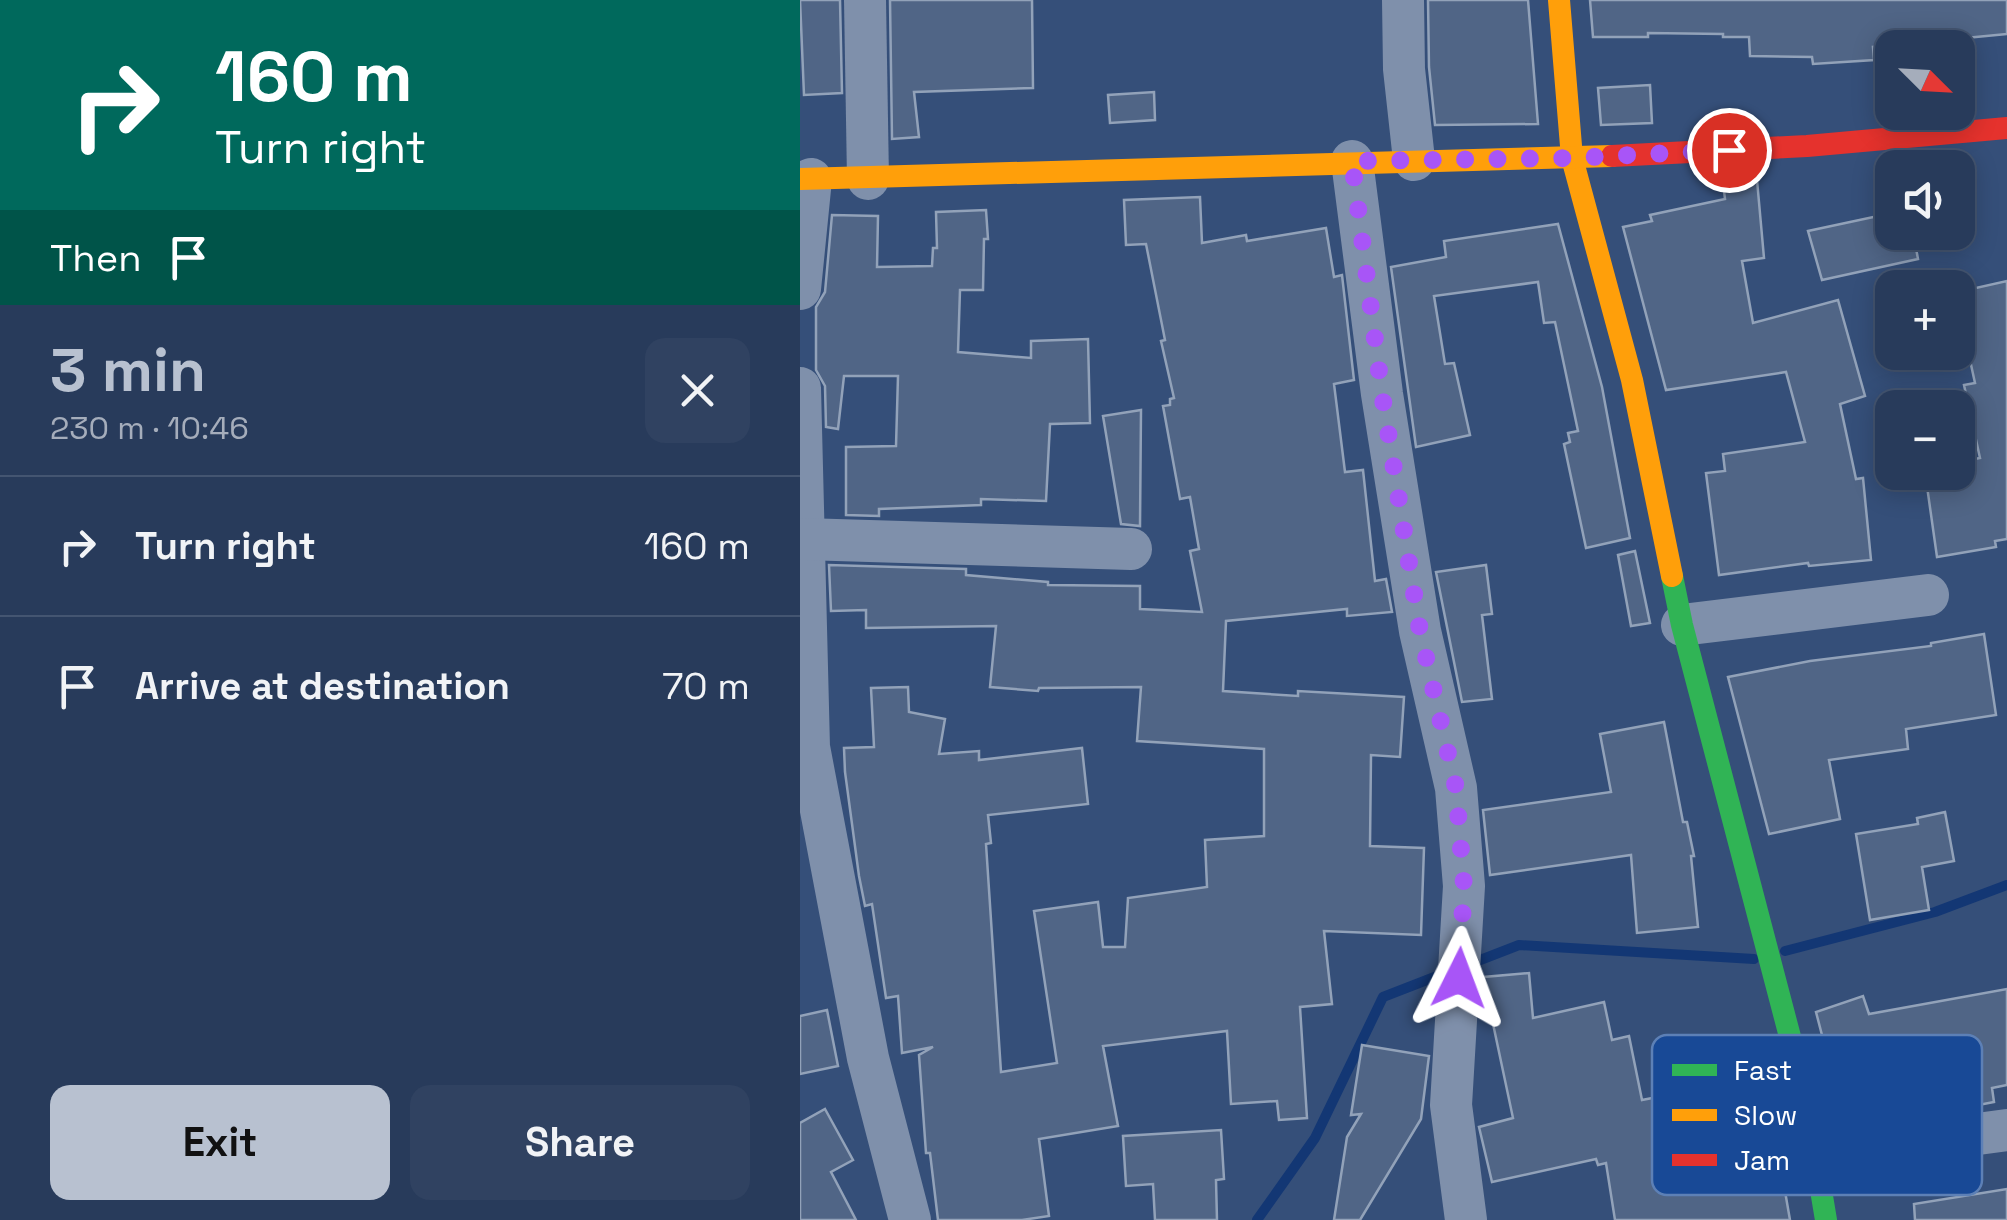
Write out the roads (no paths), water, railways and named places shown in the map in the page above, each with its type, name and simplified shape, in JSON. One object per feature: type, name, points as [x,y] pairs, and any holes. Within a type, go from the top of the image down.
[{"type":"street","points":[[866,0],[868,178]]},
{"type":"street","points":[[1403,0],[1404,70],[1414,160]]},
{"type":"street","points":[[1558,0],[1572,158],[1632,380],[1682,625],[1789,1035]]},
{"type":"street","points":[[800,288],[805,179],[1352,161],[1572,158],[1807,146],[2007,128]]},
{"type":"street","points":[[1352,161],[1382,394],[1420,631],[1456,788],[1464,886],[1451,1105],[1466,1220]]},
{"type":"street","points":[[800,388],[809,748],[868,1058],[910,1220]]},
{"type":"street","points":[[803,566],[1131,550]]},
{"type":"street","points":[[1682,625],[1928,595]]},
{"type":"street","points":[[1982,1133],[2007,1130]]},
{"type":"street","points":[[1822,1195],[1826,1220]]},
{"type":"waterway","points":[[1785,951],[1935,912],[2007,885]]},
{"type":"waterway","points":[[1470,964],[1519,945],[1754,959]]},
{"type":"waterway","points":[[1257,1220],[1315,1138],[1383,997],[1450,971]]}]
